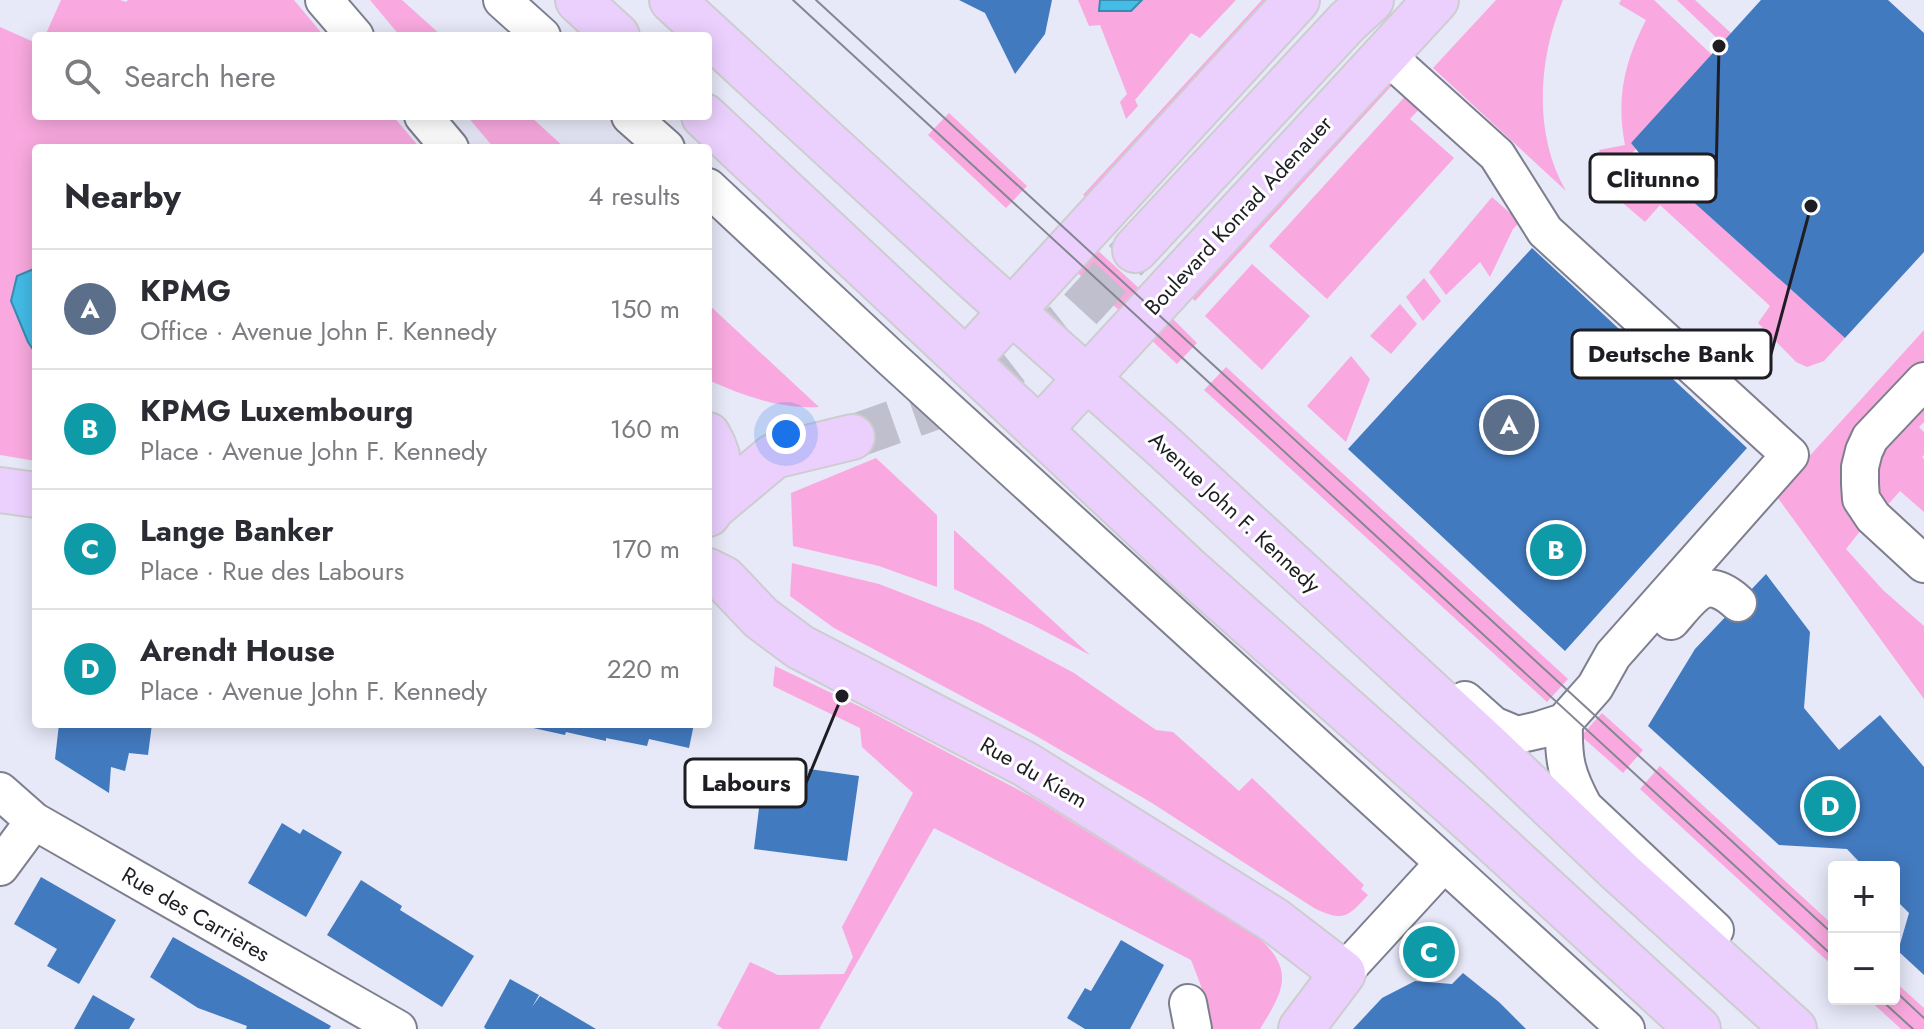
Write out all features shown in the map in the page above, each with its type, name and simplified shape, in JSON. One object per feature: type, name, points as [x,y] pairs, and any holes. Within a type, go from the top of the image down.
[{"type":"main road","points":[[578,0],[613,32]]},
{"type":"main road","name":"Avenue John F. Kennedy","points":[[672,0],[707,32]]},
{"type":"main road","points":[[966,361],[1297,0]]},
{"type":"main road","name":"Boulevard Konrad Adenauer","points":[[1039,430],[1436,0]]},
{"type":"main road","points":[[1135,250],[1361,7]]},
{"type":"main road","name":"Avenue John F. Kennedy","points":[[712,37],[1397,661],[1628,879],[1794,1029]]},
{"type":"main road","points":[[707,120],[1190,571],[1475,824],[1698,1029]]},
{"type":"main road","points":[[712,435],[774,456]]},
{"type":"main road","points":[[712,515],[774,456],[852,437]]},
{"type":"main road","points":[[712,442],[719,461],[720,477],[712,511]]},
{"type":"main road","points":[[0,490],[32,494]]},
{"type":"main road","name":"Rue du Kiem","points":[[712,536],[716,575],[761,618],[800,647],[1025,764],[1274,920],[1343,973]]},
{"type":"main road","points":[[1301,1029],[1343,973]]},
{"type":"street","points":[[324,0],[352,32]]},
{"type":"street","points":[[502,0],[538,32]]},
{"type":"street","points":[[1386,55],[1497,155],[1545,231],[1790,455],[1613,655],[1595,687],[1564,722],[1517,735],[1493,725],[1426,666],[1397,661]]},
{"type":"street","points":[[426,120],[447,144]]},
{"type":"street","points":[[634,120],[662,144]]},
{"type":"street","points":[[677,144],[699,120]]},
{"type":"street","points":[[712,191],[1626,1029]]},
{"type":"street","points":[[1924,381],[1870,438],[1860,467],[1861,499],[1873,517],[1924,564]]},
{"type":"street","points":[[1595,687],[1627,668],[1703,589],[1716,588],[1728,594],[1745,596],[1736,573],[1721,564],[1704,563],[1690,568]]},
{"type":"street","points":[[1159,603],[1190,571]]},
{"type":"street","points":[[1564,722],[1563,753],[1571,783],[1584,807],[1770,981],[1811,1029]]},
{"type":"street","name":"Rue des Carrières","points":[[0,791],[34,821],[398,1029]]},
{"type":"street","points":[[0,867],[34,821]]},
{"type":"street","points":[[1343,973],[1444,863]]},
{"type":"shaded area","points":[[61,0],[294,0],[321,32],[47,32]]},
{"type":"shaded area","points":[[370,0],[402,0],[438,32],[397,32]]},
{"type":"shaded area","points":[[1078,0],[1236,0],[1200,38],[1191,33],[1135,100],[1138,106],[1126,119],[1120,102],[1127,94],[1100,25],[1089,26]]},
{"type":"shaded area","points":[[1262,0],[1275,0],[1090,202],[1083,195]]},
{"type":"shaded area","points":[[1496,0],[1563,0],[1548,47],[1543,96],[1548,145],[1566,191],[1433,68]]},
{"type":"shaded area","points":[[1621,0],[1654,0],[1712,55],[1631,143],[1636,149],[1616,167],[1602,162],[1599,150],[1625,145],[1621,112],[1624,81],[1632,51],[1646,20],[1619,4]]},
{"type":"shaded area","points":[[1677,0],[1695,0],[1731,33],[1722,43]]},
{"type":"shaded area","points":[[0,27],[32,41],[32,120],[396,120],[417,144],[32,144],[32,460],[0,455]]},
{"type":"shaded area","points":[[1388,75],[1395,82],[1195,301],[1189,295]]},
{"type":"shaded area","points":[[1410,91],[1424,104],[1410,119],[1454,158],[1327,299],[1269,246]]},
{"type":"shaded area","points":[[949,113],[1027,186],[1006,208],[928,135]]},
{"type":"shaded area","points":[[470,120],[534,120],[561,144],[491,144]]},
{"type":"shaded area","points":[[1647,160],[1845,338],[1824,361],[1807,367],[1796,362],[1758,323],[1770,306],[1660,205],[1645,222],[1624,204],[1628,185]]},
{"type":"shaded area","points":[[1492,197],[1520,222],[1513,229],[1490,277],[1480,262],[1446,295],[1429,272]]},
{"type":"shaded area","points":[[1093,246],[1143,292],[1123,314],[1072,268]]},
{"type":"shaded area","points":[[1252,264],[1310,316],[1262,370],[1205,316]]},
{"type":"shaded area","points":[[1424,278],[1441,301],[1423,321],[1406,297]]},
{"type":"shaded area","points":[[1400,304],[1417,324],[1391,354],[1370,336]]},
{"type":"shaded area","points":[[712,308],[819,407],[790,406],[712,382]]},
{"type":"shaded area","points":[[1170,316],[1197,343],[1177,364],[1149,338]]},
{"type":"shaded area","points":[[1924,330],[1924,364],[1873,416],[1861,530],[1846,549],[1883,590],[1924,626],[1924,699],[1775,494]]},
{"type":"shaded area","points":[[1351,356],[1370,379],[1346,442],[1307,406]]},
{"type":"shaded area","points":[[1226,367],[1568,679],[1547,702],[1204,390]]},
{"type":"shaded area","points":[[1924,397],[1924,422],[1919,427],[1924,432],[1924,512],[1900,491],[1885,508],[1873,471],[1889,435]]},
{"type":"shaded area","points":[[876,458],[937,515],[937,587],[879,566],[793,546],[791,493]]},
{"type":"shaded area","points":[[954,530],[1090,655],[954,589]]},
{"type":"shaded area","points":[[792,563],[879,584],[982,624],[1074,673],[1156,730],[1173,732],[1239,791],[1252,778],[1364,885],[1361,889],[1368,895],[1355,909],[1344,915],[1332,915],[1314,908],[1152,803],[1031,733],[834,628],[790,596]]},
{"type":"shaded area","points":[[775,666],[869,711],[1032,797],[1260,939],[1278,962],[1282,983],[1260,1029],[1211,1029],[1206,1003],[1191,960],[934,828],[819,1029],[723,1029],[717,1025],[750,962],[778,975],[844,974],[853,957],[842,927],[913,793],[862,747],[860,728],[773,686]]},
{"type":"shaded area","points":[[1602,713],[1643,750],[1623,773],[1581,736]]},
{"type":"shaded area","points":[[1660,766],[1828,920],[1828,961],[1640,789]]},
{"type":"shaded area","points":[[1900,986],[1924,1008],[1924,1029],[1901,1029],[1875,1005],[1900,1005]]},
{"type":"water","points":[[1100,0],[1142,0],[1131,11],[1099,11]]},
{"type":"water","points":[[32,270],[32,348],[11,301],[17,276]]},
{"type":"building","points":[[959,0],[1052,0],[1045,34],[1015,74],[985,13]]},
{"type":"building","points":[[1761,0],[1888,0],[1924,33],[1924,252],[1845,338],[1631,143]]},
{"type":"building","points":[[1532,248],[1747,448],[1565,651],[1348,449]]},
{"type":"building","points":[[1766,574],[1810,632],[1804,708],[1839,750],[1880,715],[1924,767],[1924,975],[1900,953],[1909,913],[1900,904],[1900,861],[1858,861],[1847,849],[1779,845],[1648,726],[1695,649]]},
{"type":"building","points":[[59,728],[151,728],[148,755],[129,753],[125,771],[111,767],[109,793],[55,759]]},
{"type":"building","points":[[533,728],[693,728],[689,748],[649,739],[647,746],[566,732],[565,735]]},
{"type":"building","points":[[809,769],[859,776],[847,861],[754,849],[760,800],[803,806]]},
{"type":"building","points":[[282,823],[300,834],[303,829],[342,852],[306,917],[248,883]]},
{"type":"building","points":[[41,877],[116,920],[79,984],[47,966],[57,949],[14,924]]},
{"type":"building","points":[[361,880],[402,906],[400,910],[474,956],[442,1007],[327,935]]},
{"type":"building","points":[[173,937],[331,1026],[329,1029],[246,1029],[247,1026],[198,1008],[150,977]]},
{"type":"building","points":[[1121,940],[1164,965],[1130,1029],[1085,1029],[1067,1018],[1085,988],[1091,991]]},
{"type":"building","points":[[1463,973],[1526,1029],[1353,1029],[1382,998],[1415,981],[1452,984]]},
{"type":"building","points":[[510,979],[539,995],[532,1007],[540,996],[596,1029],[486,1029],[484,1027]]},
{"type":"building","points":[[93,995],[135,1019],[129,1029],[74,1029]]},
{"type":"tunnel","points":[[852,437],[934,408],[1009,366],[1077,313],[1135,250]]},
{"type":"tram line","points":[[793,0],[1828,951]]},
{"type":"tram line","points":[[816,0],[1832,933]]},
{"type":"tram line","points":[[1900,996],[1924,1018]]},
{"type":"tram line","points":[[1887,1005],[1913,1029]]},
{"type":"place","name":"Clitunno","points":[[1719,46]]},
{"type":"place","name":"Deutsche Bank","points":[[1811,206]]},
{"type":"place","name":"KPMG","points":[[1509,425]]},
{"type":"place","name":"KPMG Luxembourg","points":[[1556,550]]},
{"type":"place","name":"Labours","points":[[842,696]]},
{"type":"place","name":"Arendt House","points":[[1830,806]]},
{"type":"place","name":"Lange Banker","points":[[1429,952]]}]
